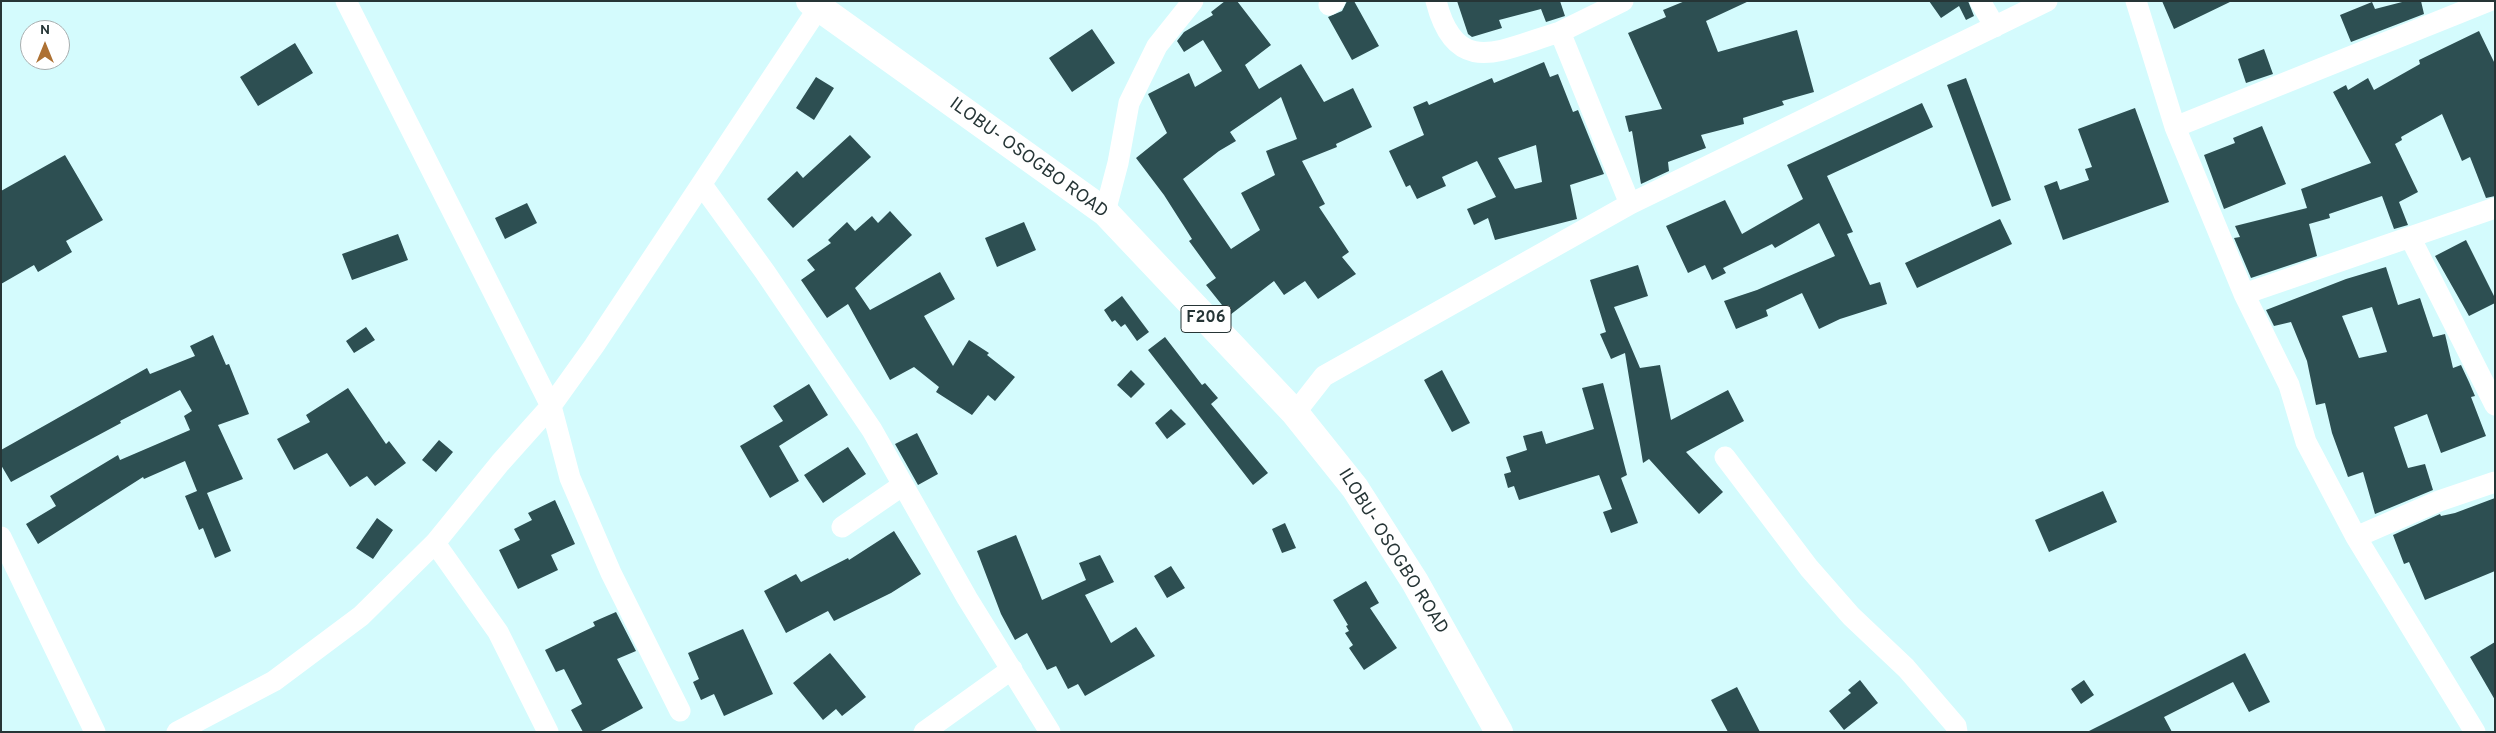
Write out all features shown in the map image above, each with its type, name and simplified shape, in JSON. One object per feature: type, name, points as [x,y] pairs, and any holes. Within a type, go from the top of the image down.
[{"type":"main road","name":"ILOBU- OSOGBO ROAD","points":[[815,4],[1105,212],[1295,413],[1355,488],[1415,582],[1499,732]]},
{"type":"street","points":[[346,1],[551,406],[570,478],[611,573],[680,711]]},
{"type":"street","points":[[1105,212],[1118,163],[1129,103],[1157,46],[1193,1]]},
{"type":"street","points":[[1436,1],[1448,36],[1459,47],[1485,54],[1560,32],[1622,1]]},
{"type":"street","points":[[1980,1],[1995,27]]},
{"type":"street","points":[[1295,413],[1324,376],[1630,204],[2047,1]]},
{"type":"street","points":[[2136,1],[2176,127],[2244,294],[2289,385],[2306,442],[2356,537],[2474,732]]},
{"type":"street","points":[[2176,127],[2489,1]]},
{"type":"street","points":[[177,732],[274,681],[361,616],[435,543],[500,463],[551,406],[702,185],[815,4]]},
{"type":"street","points":[[1560,32],[1630,204]]},
{"type":"street","points":[[702,185],[765,272],[872,430],[967,598],[1050,732]]},
{"type":"street","points":[[2244,294],[2495,208]]},
{"type":"street","points":[[2410,238],[2495,405]]},
{"type":"street","points":[[1725,457],[1810,568],[1851,616],[1906,668],[1956,726],[1957,732]]},
{"type":"street","points":[[2356,537],[2439,501],[2495,482]]},
{"type":"street","points":[[842,527],[903,485]]},
{"type":"street","points":[[1,537],[95,732]]},
{"type":"street","points":[[435,543],[498,632],[548,732]]},
{"type":"street","points":[[924,732],[1012,669]]},
{"type":"building","points":[[1225,1],[1237,1],[1271,45],[1245,65],[1259,89],[1301,64],[1324,102],[1353,88],[1372,127],[1336,144],[1337,147],[1302,161],[1325,204],[1319,207],[1349,252],[1342,257],[1356,274],[1318,299],[1305,281],[1284,295],[1274,281],[1230,315],[1206,285],[1216,278],[1189,241],[1192,239],[1164,195],[1136,158],[1167,133],[1148,94],[1189,73],[1195,87],[1222,71],[1203,40],[1184,52],[1177,41],[1184,32],[1213,15],[1211,12]],"holes":[[[1281,97],[1297,139],[1266,151],[1275,175],[1241,193],[1260,230],[1231,249],[1183,179],[1219,151],[1236,141],[1230,132]]]},
{"type":"building","points":[[1347,1],[1354,1],[1379,46],[1352,60],[1328,17],[1342,11]]},
{"type":"building","points":[[1457,1],[1560,1],[1565,16],[1546,22],[1541,9],[1499,20],[1502,28],[1472,37],[1468,34]]},
{"type":"building","points":[[1685,1],[1749,1],[1706,21],[1718,52],[1797,30],[1814,92],[1782,101],[1784,105],[1743,118],[1744,124],[1701,135],[1706,148],[1668,162],[1669,171],[1641,184],[1632,131],[1629,132],[1625,116],[1662,109],[1628,33],[1666,17],[1663,10]]},
{"type":"building","points":[[1929,1],[1968,1],[1974,16],[1966,20],[1959,6],[1941,18]]},
{"type":"building","points":[[2162,1],[2232,1],[2174,29]]},
{"type":"building","points":[[2406,1],[2421,1],[2424,14],[2351,42],[2340,15],[2372,2],[2375,9]]},
{"type":"building","points":[[1092,29],[1115,63],[1072,92],[1049,58]]},
{"type":"building","points":[[2479,31],[2495,64],[2495,196],[2486,198],[2470,157],[2462,161],[2442,114],[2401,137],[2402,140],[2395,144],[2418,192],[2399,202],[2408,225],[2394,229],[2382,196],[2329,214],[2330,218],[2309,224],[2317,256],[2251,278],[2234,238],[2240,237],[2235,226],[2307,208],[2301,189],[2371,163],[2333,92],[2346,85],[2348,90],[2368,78],[2374,90],[2420,64],[2419,60]]},
{"type":"building","points":[[295,43],[313,73],[258,106],[240,77]]},
{"type":"building","points":[[2264,49],[2273,74],[2246,83],[2238,59]]},
{"type":"building","points":[[1544,62],[1550,77],[1558,74],[1573,112],[1578,110],[1604,174],[1570,185],[1577,219],[1495,240],[1488,218],[1474,225],[1467,209],[1496,197],[1477,161],[1442,177],[1446,186],[1417,199],[1410,185],[1406,187],[1389,151],[1424,135],[1413,107],[1427,101],[1429,105],[1492,78],[1494,83]],"holes":[[[1536,145],[1542,182],[1515,189],[1498,158]]]},
{"type":"building","points":[[816,77],[834,88],[814,120],[796,108]]},
{"type":"building","points":[[1966,78],[2011,200],[1992,207],[1947,85]]},
{"type":"building","points":[[1922,103],[1933,127],[1827,176],[1853,232],[1847,234],[1870,285],[1880,282],[1887,304],[1840,319],[1819,329],[1802,293],[1766,310],[1768,316],[1736,329],[1724,301],[1757,290],[1835,256],[1819,223],[1775,248],[1772,244],[1723,268],[1726,273],[1712,280],[1705,265],[1688,273],[1666,226],[1725,200],[1742,234],[1803,199],[1787,165]]},
{"type":"building","points":[[2135,108],[2169,202],[2063,240],[2044,186],[2057,181],[2060,190],[2089,180],[2085,169],[2092,167],[2078,129]]},
{"type":"building","points":[[2262,126],[2286,184],[2224,209],[2204,155],[2235,143],[2233,138]]},
{"type":"building","points":[[850,135],[871,157],[793,228],[767,199],[797,171],[803,178]]},
{"type":"building","points":[[65,155],[103,220],[66,241],[72,252],[38,272],[34,265],[1,284],[1,191]]},
{"type":"building","points":[[527,203],[537,223],[505,239],[495,218]]},
{"type":"building","points":[[890,211],[912,235],[855,288],[870,310],[940,272],[955,299],[924,316],[953,366],[969,340],[989,353],[987,355],[1015,377],[995,401],[988,395],[972,415],[936,392],[939,387],[914,367],[890,380],[848,304],[827,318],[801,280],[815,270],[807,260],[831,243],[828,240],[847,222],[855,231],[872,216],[878,223]]},
{"type":"building","points":[[2000,219],[2012,244],[1917,288],[1905,263]]},
{"type":"building","points":[[1024,222],[1036,250],[997,267],[985,238]]},
{"type":"building","points":[[398,234],[408,260],[352,280],[342,254]]},
{"type":"building","points":[[2466,240],[2495,298],[2495,303],[2469,316],[2435,256]]},
{"type":"building","points":[[1638,265],[1648,296],[1614,307],[1640,368],[1660,365],[1671,420],[1728,390],[1744,421],[1686,452],[1723,492],[1699,514],[1649,459],[1643,463],[1625,353],[1611,359],[1600,334],[1606,332],[1590,280]]},
{"type":"building","points":[[2386,267],[2398,305],[2420,298],[2433,337],[2445,334],[2453,368],[2461,365],[2475,396],[2471,397],[2486,436],[2441,453],[2427,414],[2394,427],[2408,468],[2425,464],[2433,490],[2375,514],[2363,472],[2348,477],[2332,433],[2325,403],[2316,405],[2307,361],[2291,322],[2274,326],[2266,310],[2346,279]],"holes":[[[2372,307],[2387,352],[2359,358],[2342,316]]]},
{"type":"building","points":[[1122,296],[1149,332],[1137,341],[1125,324],[1121,327],[1115,320],[1112,322],[1104,310]]},
{"type":"building","points":[[366,327],[375,340],[354,353],[346,341]]},
{"type":"building","points":[[213,335],[226,365],[229,364],[249,414],[218,425],[243,479],[207,493],[231,551],[215,558],[203,528],[199,530],[185,496],[197,491],[185,461],[144,479],[143,477],[38,544],[26,524],[56,506],[50,496],[118,455],[120,460],[190,430],[184,416],[192,411],[180,390],[11,482],[1,465],[1,450],[147,368],[150,374],[195,356],[190,346]]},
{"type":"building","points":[[1165,337],[1202,385],[1205,383],[1218,398],[1211,404],[1268,473],[1253,485],[1148,350]]},
{"type":"building","points":[[1131,370],[1145,384],[1131,398],[1117,385]]},
{"type":"building","points":[[1442,370],[1470,423],[1452,432],[1424,380]]},
{"type":"building","points":[[1603,383],[1627,475],[1621,478],[1638,523],[1611,533],[1603,512],[1612,509],[1599,475],[1519,500],[1514,486],[1508,488],[1504,474],[1511,472],[1506,457],[1527,450],[1523,436],[1542,431],[1546,444],[1594,429],[1582,388]]},
{"type":"building","points":[[809,384],[828,415],[779,446],[799,481],[770,498],[740,446],[783,421],[773,406]]},
{"type":"building","points":[[348,388],[386,444],[389,441],[406,463],[375,486],[367,476],[350,487],[327,453],[294,470],[277,439],[310,422],[306,415]]},
{"type":"building","points":[[1171,409],[1186,424],[1167,439],[1155,423]]},
{"type":"building","points":[[917,433],[938,474],[918,485],[895,444]]},
{"type":"building","points":[[439,440],[453,452],[436,472],[422,460]]},
{"type":"building","points":[[848,447],[866,474],[823,503],[804,475]]},
{"type":"building","points":[[2103,491],[2117,522],[2049,552],[2035,520]]},
{"type":"building","points":[[2495,498],[2495,571],[2425,600],[2409,562],[2404,564],[2393,535],[2440,514],[2441,516],[2455,513]]},
{"type":"building","points":[[555,500],[575,544],[551,555],[558,570],[518,589],[499,550],[520,540],[514,529],[532,520],[528,513]]},
{"type":"building","points":[[377,518],[393,530],[373,559],[356,548]]},
{"type":"building","points":[[1285,523],[1296,548],[1282,553],[1272,529]]},
{"type":"building","points":[[894,531],[921,574],[891,593],[834,621],[828,611],[786,633],[764,591],[796,574],[801,582],[848,558],[849,560]]},
{"type":"building","points":[[1016,535],[1042,600],[1086,580],[1079,563],[1100,555],[1114,582],[1085,595],[1111,643],[1136,627],[1155,656],[1085,696],[1078,684],[1068,689],[1056,666],[1047,670],[1027,633],[1015,640],[1001,614],[977,551]]},
{"type":"building","points":[[1171,566],[1185,588],[1167,598],[1154,576]]},
{"type":"building","points":[[1366,581],[1379,603],[1370,608],[1397,648],[1364,670],[1349,648],[1353,645],[1345,633],[1349,631],[1346,626],[1348,625],[1333,600]]},
{"type":"building","points":[[616,612],[636,651],[617,659],[643,708],[599,732],[583,732],[571,710],[582,704],[564,669],[556,672],[545,650],[595,626],[593,622]]},
{"type":"building","points":[[743,629],[773,694],[724,716],[714,694],[701,700],[693,682],[699,679],[688,653]]},
{"type":"building","points":[[2495,642],[2495,700],[2470,657]]},
{"type":"building","points":[[830,653],[866,697],[842,716],[836,709],[823,720],[793,683]]},
{"type":"building","points":[[2245,653],[2270,702],[2249,712],[2233,682],[2164,717],[2172,732],[2087,732]]},
{"type":"building","points":[[1860,680],[1878,703],[1844,730],[1829,711],[1851,693],[1848,690]]},
{"type":"building","points":[[2084,680],[2094,695],[2081,704],[2071,689]]},
{"type":"building","points":[[1737,687],[1760,732],[1728,732],[1711,700]]}]
